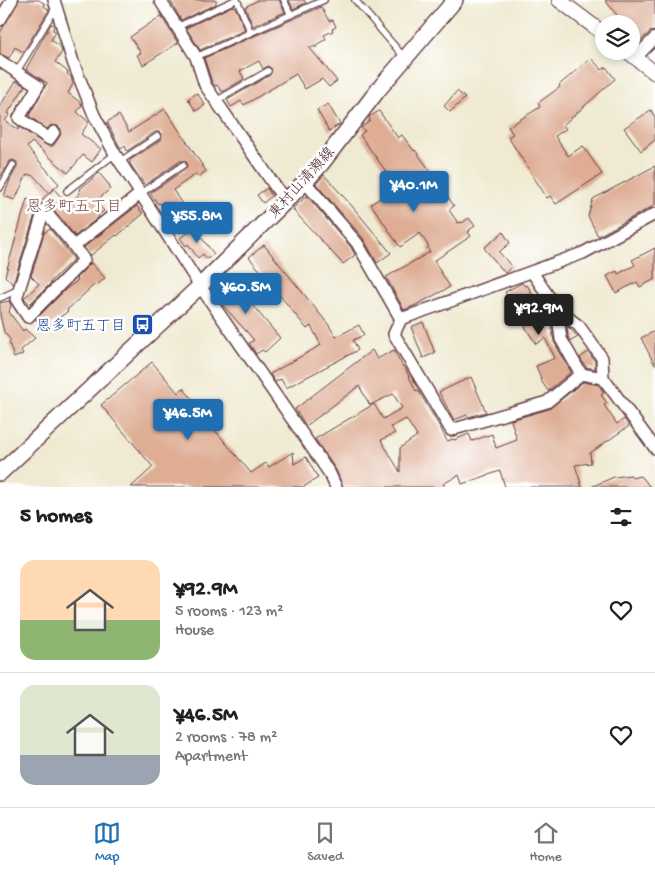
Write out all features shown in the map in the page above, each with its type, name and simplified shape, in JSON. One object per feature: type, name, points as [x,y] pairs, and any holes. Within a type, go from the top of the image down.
[{"type":"main road","name":"東村山清瀬線","points":[[0,473],[200,286],[286,202],[327,157],[378,90],[455,0]]},
{"type":"street","points":[[1,15],[12,0]]},
{"type":"street","points":[[160,0],[196,57],[205,85],[286,202]]},
{"type":"street","points":[[559,0],[595,27]]},
{"type":"street","points":[[55,4],[73,62],[94,115],[117,158],[200,286],[330,474],[336,487]]},
{"type":"street","points":[[640,48],[655,38]]},
{"type":"street","points":[[639,60],[655,73]]},
{"type":"street","points":[[0,61],[38,86],[16,122],[49,140]]},
{"type":"street","points":[[305,182],[357,243],[401,318]]},
{"type":"street","points":[[74,246],[140,194]]},
{"type":"street","points":[[44,210],[74,246],[84,260],[28,317],[16,299],[44,210]]},
{"type":"street","points":[[603,378],[581,374],[547,402],[452,430],[394,334],[401,318],[583,252],[655,214]]},
{"type":"street","points":[[532,272],[557,309],[579,326],[602,358],[603,378],[655,448]]},
{"type":"street","points":[[557,309],[561,339],[581,374]]},
{"type":"lane","points":[[178,27],[236,0],[251,33]]},
{"type":"lane","points":[[284,0],[291,15]]},
{"type":"lane","points":[[196,57],[324,0]]},
{"type":"lane","points":[[355,0],[405,58]]},
{"type":"lane","points":[[17,71],[55,4]]},
{"type":"lane","points":[[216,102],[268,71]]},
{"type":"lane","points":[[67,191],[117,158],[158,136]]},
{"type":"lane","points":[[0,188],[13,165]]},
{"type":"lane","points":[[140,194],[183,165]]},
{"type":"lane","points":[[0,298],[19,289]]},
{"type":"building","points":[[19,0],[39,0],[49,10],[23,52],[15,47],[9,58],[0,54],[0,33]]},
{"type":"building","points":[[170,0],[216,0],[216,4],[181,20]]},
{"type":"building","points":[[258,0],[279,0],[285,12],[253,26],[245,7]]},
{"type":"building","points":[[289,0],[304,0],[306,3],[293,9]]},
{"type":"building","points":[[605,0],[655,0],[655,31],[650,32],[640,41],[640,15],[617,15]]},
{"type":"building","points":[[232,6],[235,7],[245,30],[200,50],[186,28]]},
{"type":"building","points":[[321,7],[329,21],[333,20],[336,27],[332,29],[333,31],[324,35],[326,39],[316,45],[317,47],[309,47],[337,81],[329,87],[322,79],[305,89],[296,74],[244,105],[241,101],[231,107],[227,100],[270,75],[272,69],[268,66],[263,69],[259,61],[240,71],[244,79],[222,92],[212,82],[204,58]]},
{"type":"building","points":[[161,16],[178,43],[143,65],[137,55],[141,53],[130,37]]},
{"type":"building","points":[[51,24],[54,25],[53,30],[56,32],[51,40],[60,46],[62,52],[55,62],[68,72],[67,74],[71,77],[73,84],[68,93],[81,103],[82,105],[77,112],[89,122],[81,134],[101,149],[92,162],[83,155],[68,173],[32,142],[27,147],[59,184],[49,193],[34,176],[27,174],[15,200],[4,196],[17,167],[17,162],[10,161],[0,175],[0,106],[16,81],[25,86],[5,121],[18,130],[19,127],[48,146],[53,146],[60,136],[61,129],[58,126],[51,125],[47,129],[29,116],[47,83],[26,69]]},
{"type":"building","points":[[591,58],[602,70],[606,67],[615,79],[563,125],[566,129],[555,136],[568,156],[583,146],[602,174],[556,204],[550,196],[547,198],[508,137],[513,134],[508,127],[540,107],[538,103],[560,87],[559,85]]},
{"type":"building","points":[[457,91],[465,98],[450,112],[444,106]]},
{"type":"building","points":[[197,93],[205,105],[196,111],[188,99]]},
{"type":"building","points":[[328,104],[340,124],[329,131],[317,110]]},
{"type":"building","points":[[165,109],[206,171],[198,177],[196,174],[173,190],[188,213],[173,223],[160,203],[158,204],[150,193],[186,169],[187,163],[180,161],[145,185],[130,164],[130,160],[161,140],[162,134],[155,132],[127,151],[125,146],[121,149],[107,122],[119,115],[129,132]]},
{"type":"building","points":[[651,110],[655,117],[655,140],[641,151],[624,128]]},
{"type":"building","points":[[379,111],[398,138],[402,135],[439,183],[443,181],[448,188],[444,191],[454,206],[449,210],[458,223],[462,223],[469,218],[475,226],[468,232],[471,236],[434,261],[450,287],[404,310],[386,277],[430,252],[420,233],[400,247],[371,204],[397,187],[360,135],[365,131],[361,128],[370,121],[369,117]]},
{"type":"building","points":[[655,166],[655,205],[598,236],[588,216],[593,199]]},
{"type":"building","points":[[99,173],[110,186],[110,189],[96,201],[104,211],[75,236],[50,205],[42,199],[54,189],[68,205],[79,194],[80,189]]},
{"type":"building","points":[[324,175],[391,253],[377,263],[363,238],[316,184]]},
{"type":"building","points":[[267,188],[272,196],[263,203],[257,195]]},
{"type":"building","points":[[307,196],[351,247],[355,255],[343,264],[294,211],[293,208]]},
{"type":"building","points":[[27,199],[41,203],[37,208],[13,284],[5,276]]},
{"type":"building","points":[[137,206],[143,214],[90,256],[84,247]]},
{"type":"building","points":[[194,228],[214,254],[207,259],[203,254],[198,258],[188,244],[186,246],[180,238]]},
{"type":"building","points":[[50,229],[74,259],[30,304],[24,298],[39,284],[31,276],[44,233]]},
{"type":"building","points":[[503,232],[510,243],[499,252],[512,267],[505,273],[484,248]]},
{"type":"building","points":[[264,245],[328,324],[336,337],[359,325],[364,335],[353,340],[358,350],[286,388],[281,379],[275,382],[270,374],[321,345],[311,326],[307,329],[249,257]]},
{"type":"building","points":[[655,248],[655,279],[640,287],[637,282],[616,293],[607,276],[617,271],[618,274],[635,265],[632,260]]},
{"type":"building","points":[[91,263],[105,278],[96,286],[94,285],[68,311],[45,329],[36,319],[66,289],[78,280],[76,278]]},
{"type":"building","points":[[233,274],[241,283],[237,287],[280,338],[265,352],[262,350],[256,354],[249,343],[254,340],[213,292]]},
{"type":"building","points":[[522,283],[525,286],[527,285],[532,293],[526,297],[537,314],[542,311],[551,323],[554,342],[571,372],[548,391],[540,379],[536,366],[555,358],[545,338],[536,344],[505,292]]},
{"type":"building","points":[[9,301],[11,305],[9,312],[23,331],[25,329],[35,338],[21,350],[23,354],[14,358],[9,342],[11,341],[4,332],[0,315],[0,303]]},
{"type":"building","points":[[423,322],[435,353],[423,358],[411,327]]},
{"type":"building","points":[[567,326],[578,337],[571,341],[568,337]]},
{"type":"building","points":[[655,331],[655,365],[641,338]]},
{"type":"building","points":[[372,350],[377,359],[394,350],[416,391],[418,390],[447,441],[469,434],[472,441],[492,434],[496,448],[517,440],[511,420],[549,409],[583,382],[599,385],[604,393],[601,395],[607,403],[604,405],[617,424],[624,419],[629,426],[590,453],[591,463],[575,465],[582,487],[505,487],[500,471],[462,484],[459,475],[443,484],[445,487],[343,487],[336,470],[315,439],[374,404],[383,419],[402,408],[393,394],[370,405],[359,386],[306,426],[295,409]],"holes":[[[406,419],[417,436],[400,448],[400,472],[381,440],[395,433],[391,427]]]},
{"type":"building","points":[[588,352],[595,361],[595,369],[586,367],[580,358]]},
{"type":"building","points":[[152,362],[178,393],[183,388],[215,426],[213,428],[251,473],[266,463],[269,467],[293,452],[294,464],[306,457],[318,478],[303,487],[131,487],[153,467],[101,405]]},
{"type":"building","points":[[471,377],[486,412],[468,417],[467,415],[454,420],[439,392]]},
{"type":"building","points":[[631,475],[632,478],[639,476],[643,478],[650,487],[591,487],[614,477]]},
{"type":"place","name":"恩多町五丁目","points":[[142,325]]},
{"type":"district","name":"恩多町五丁目","points":[[74,205]]}]
